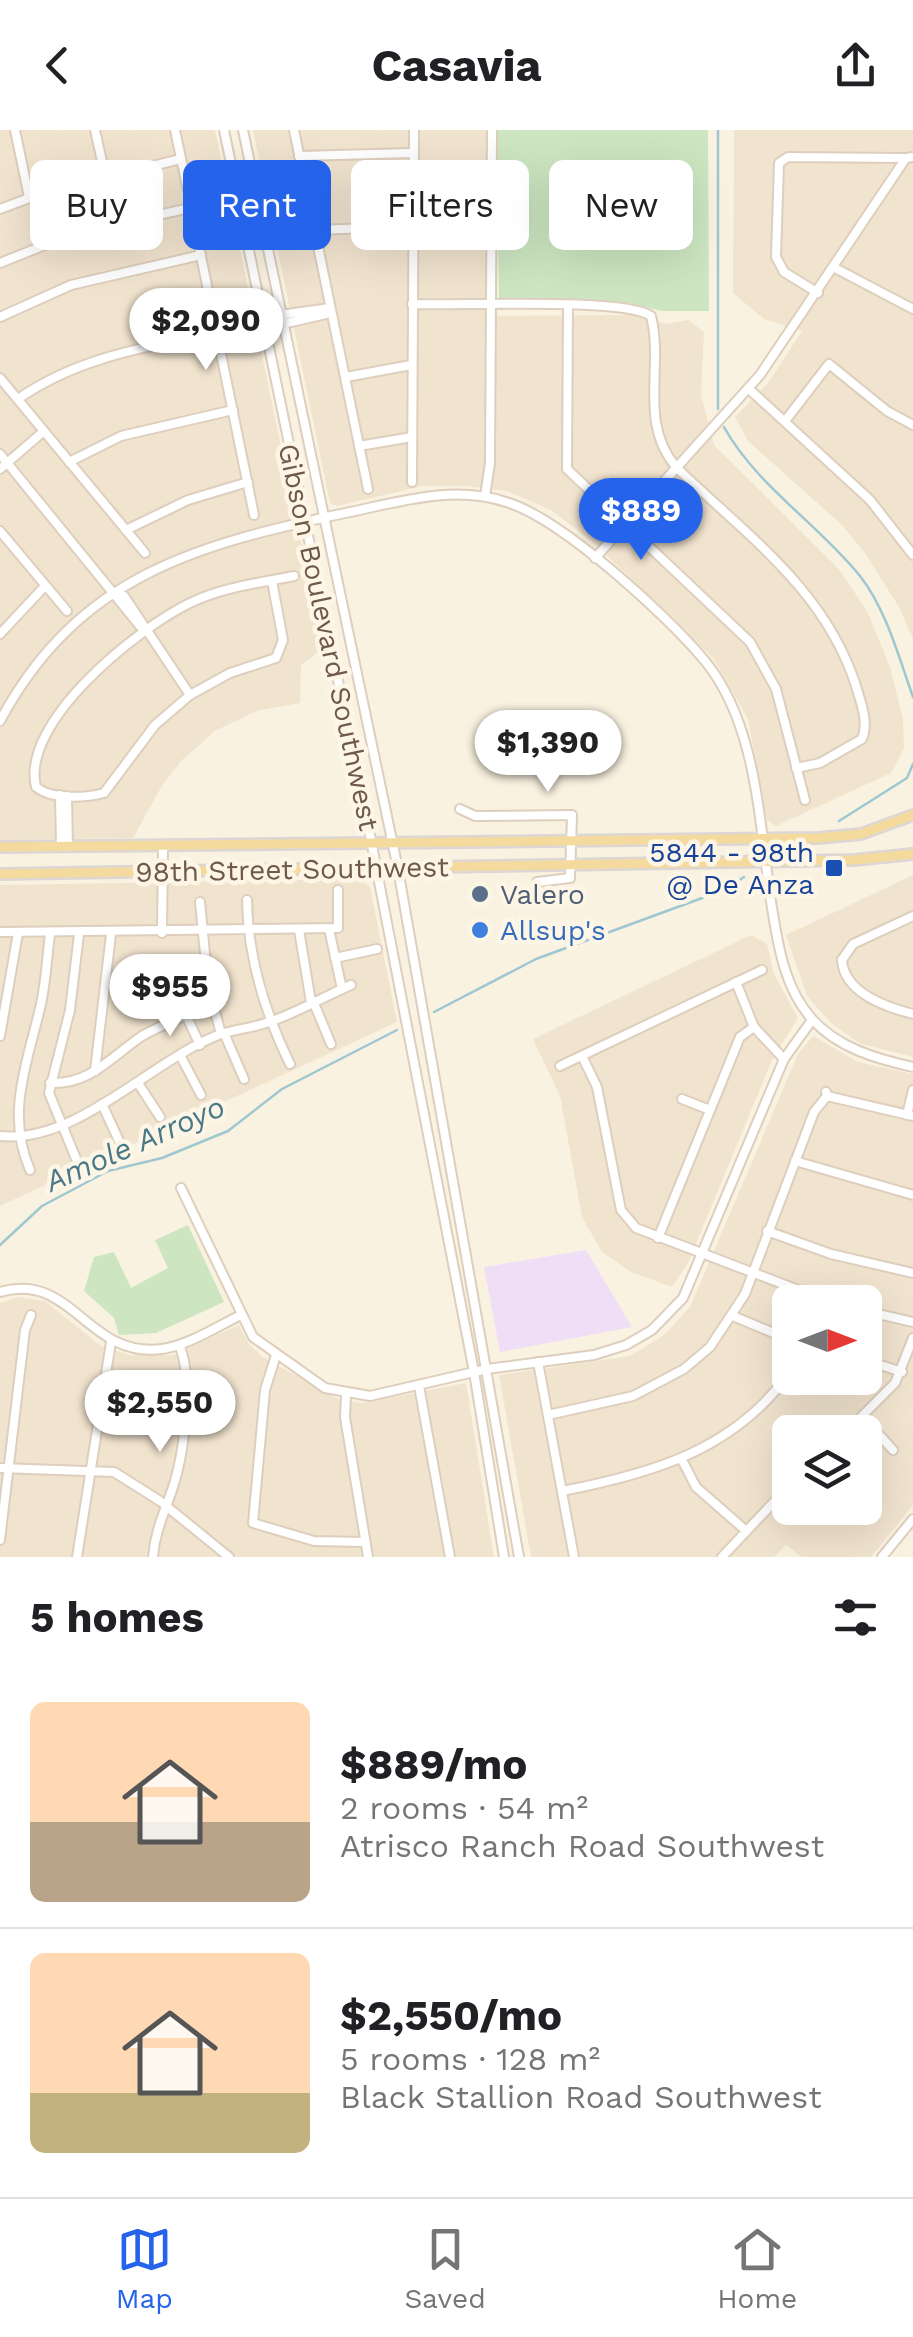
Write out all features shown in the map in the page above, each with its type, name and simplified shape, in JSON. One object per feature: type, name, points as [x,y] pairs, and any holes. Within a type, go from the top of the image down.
[{"type":"main road","name":"98th Street Southwest","points":[[0,848],[760,838],[861,834],[913,815]]},
{"type":"main road","name":"98th Street Southwest","points":[[0,874],[764,861],[913,854]]},
{"type":"street","points":[[0,209],[29,198],[15,130]]},
{"type":"street","points":[[95,130],[101,160]]},
{"type":"street","points":[[175,130],[183,168]]},
{"type":"street","name":"Gibson Boulevard Southwest","points":[[224,130],[230,160]]},
{"type":"street","name":"Gibson Boulevard Southwest","points":[[243,130],[249,160]]},
{"type":"street","points":[[294,130],[301,160]]},
{"type":"street","points":[[412,482],[414,130]]},
{"type":"street","points":[[484,496],[490,464],[492,130]]},
{"type":"street","points":[[300,156],[414,153]]},
{"type":"street","points":[[818,292],[784,272],[776,258],[778,163],[788,157],[910,158]]},
{"type":"street","points":[[595,558],[749,389],[910,158]]},
{"type":"street","points":[[163,163],[181,159]]},
{"type":"street","points":[[0,263],[30,250]]},
{"type":"street","points":[[199,250],[254,515]]},
{"type":"street","name":"Gibson Boulevard Southwest","points":[[249,250],[308,521],[371,842],[474,1372],[504,1557]]},
{"type":"street","name":"Gibson Boulevard Southwest","points":[[268,250],[398,869],[519,1557]]},
{"type":"street","points":[[319,250],[368,489]]},
{"type":"street","points":[[0,318],[71,286],[200,255]]},
{"type":"street","points":[[835,268],[913,309]]},
{"type":"street","points":[[412,304],[630,308],[650,316],[655,431],[676,467],[799,581],[849,664],[865,731],[856,745],[811,766],[796,768]]},
{"type":"street","points":[[568,307],[568,468],[750,642],[776,689],[805,800]]},
{"type":"street","points":[[18,399],[97,360],[216,332],[238,333],[282,318],[326,314],[330,308]]},
{"type":"street","points":[[216,332],[223,325],[236,322],[265,322]]},
{"type":"street","points":[[236,322],[238,333]]},
{"type":"street","points":[[785,421],[829,364],[887,411],[913,426]]},
{"type":"street","points":[[346,376],[411,365]]},
{"type":"street","points":[[0,378],[144,552]]},
{"type":"street","points":[[749,389],[870,500],[912,551]]},
{"type":"street","points":[[70,462],[121,436],[233,410]]},
{"type":"street","points":[[4,466],[44,431]]},
{"type":"street","points":[[360,446],[412,437]]},
{"type":"street","points":[[0,454],[4,466],[114,592],[190,695]]},
{"type":"street","points":[[126,530],[178,504],[248,482]]},
{"type":"street","points":[[1,715],[6,700],[63,636],[114,592],[194,550],[435,495],[484,496],[538,514],[595,558],[696,651],[721,684],[746,748],[783,966],[812,1020],[856,1050],[913,1067]]},
{"type":"street","points":[[0,531],[68,611]]},
{"type":"street","points":[[272,580],[283,640],[270,663],[230,673],[190,695],[156,724],[104,793],[64,796],[44,794],[36,787],[34,763],[42,743],[75,693],[144,631],[192,602],[272,580],[294,576]]},
{"type":"street","points":[[0,634],[45,586]]},
{"type":"street","points":[[64,796],[64,847]]},
{"type":"street","points":[[460,809],[476,816],[569,814],[573,862],[566,880],[537,882]]},
{"type":"street","points":[[162,934],[163,847]]},
{"type":"street","points":[[0,1136],[17,1137],[60,1124],[138,1083],[180,1054],[222,1034],[270,1022],[347,987],[335,958],[338,890]]},
{"type":"street","points":[[247,900],[255,976],[270,1022],[290,1064]]},
{"type":"street","points":[[200,902],[208,985],[222,1034],[244,1079]]},
{"type":"street","points":[[913,916],[853,944],[842,960],[844,974],[855,986],[885,1006],[913,1014]]},
{"type":"street","points":[[0,932],[162,934],[334,928]]},
{"type":"street","points":[[299,930],[312,1001],[331,1044]]},
{"type":"street","points":[[0,1036],[18,933]]},
{"type":"street","points":[[30,1170],[17,1137],[21,1079],[42,1000],[50,934]]},
{"type":"street","points":[[77,1160],[51,1104],[50,1083],[70,1010],[79,934]]},
{"type":"street","points":[[95,1072],[110,934]]},
{"type":"street","points":[[335,958],[377,950]]},
{"type":"street","points":[[830,958],[842,960]]},
{"type":"street","points":[[560,1066],[762,970]]},
{"type":"street","points":[[736,982],[754,1027],[784,1059]]},
{"type":"street","points":[[50,1083],[69,1082],[95,1072],[138,1039],[186,1016],[200,1045]]},
{"type":"street","points":[[181,1188],[253,1337],[326,1388],[346,1395],[370,1396],[487,1369],[594,1355],[626,1345],[652,1330],[683,1298],[784,1059],[812,1020]]},
{"type":"street","points":[[658,1238],[740,1037],[754,1027]]},
{"type":"street","points":[[180,1054],[201,1095]]},
{"type":"street","points":[[582,1056],[596,1087],[622,1210],[636,1228],[779,1285]]},
{"type":"street","points":[[138,1083],[160,1117]]},
{"type":"street","points":[[548,1415],[618,1401],[668,1380],[710,1347],[733,1316],[752,1276],[794,1161],[814,1112],[826,1094],[910,1115],[913,1090]]},
{"type":"street","points":[[682,1099],[710,1110]]},
{"type":"street","points":[[102,1104],[120,1143]]},
{"type":"street","points":[[794,1161],[913,1194]]},
{"type":"street","points":[[767,1231],[830,1254],[913,1273]]},
{"type":"street","points":[[0,1292],[15,1288],[48,1292],[112,1342],[144,1350],[179,1345],[241,1315]]},
{"type":"street","points":[[882,1315],[913,1322]]},
{"type":"street","points":[[0,1540],[4,1468],[24,1330],[30,1316]]},
{"type":"street","points":[[733,1316],[772,1332]]},
{"type":"street","points":[[865,1415],[902,1372],[913,1338]]},
{"type":"street","points":[[77,1557],[112,1342]]},
{"type":"street","points":[[153,1557],[177,1474],[188,1378],[179,1345]]},
{"type":"street","points":[[276,1355],[265,1390],[253,1523],[314,1541],[366,1542]]},
{"type":"street","points":[[538,1362],[574,1557]]},
{"type":"street","points":[[882,1366],[902,1372]]},
{"type":"street","points":[[420,1386],[450,1557]]},
{"type":"street","points":[[562,1491],[635,1477],[682,1460],[736,1428],[772,1391]]},
{"type":"street","points":[[346,1395],[345,1417],[368,1557]]},
{"type":"street","points":[[882,1438],[893,1450]]},
{"type":"street","points":[[682,1460],[696,1487],[744,1529]]},
{"type":"street","points":[[4,1468],[92,1469],[136,1483],[229,1557]]},
{"type":"street","points":[[722,1557],[772,1502]]},
{"type":"street","points":[[882,1557],[913,1519]]},
{"type":"shaded area","points":[[0,130],[215,130],[221,160],[183,160],[183,250],[240,250],[293,504],[289,516],[295,541],[301,540],[324,648],[301,665],[300,703],[256,711],[215,731],[182,760],[163,784],[133,838],[0,840]]},
{"type":"shaded area","points":[[253,130],[487,130],[487,160],[351,160],[351,250],[486,250],[485,316],[634,315],[666,324],[688,320],[704,332],[701,395],[714,445],[839,569],[867,611],[890,667],[903,719],[904,748],[891,773],[776,826],[767,820],[748,719],[714,659],[592,541],[551,510],[507,491],[464,486],[423,486],[337,506],[330,503],[278,250],[331,250],[331,160],[259,160]]},
{"type":"shaded area","points":[[734,130],[913,130],[913,639],[899,607],[864,552],[842,525],[748,441],[735,417],[768,383],[802,331],[764,319],[733,293]]},
{"type":"shaded area","points":[[913,875],[913,1057],[861,1044],[832,1024],[807,996],[786,935]]},
{"type":"shaded area","points":[[359,879],[370,887],[397,1022],[0,1206],[0,885]]},
{"type":"shaded area","points":[[751,935],[767,944],[774,974],[798,1018],[772,1060],[688,1263],[672,1287],[631,1272],[602,1252],[582,1217],[560,1096],[533,1039]]},
{"type":"shaded area","points":[[813,1036],[858,1062],[913,1074],[913,1505],[871,1557],[802,1557],[786,1545],[774,1557],[531,1557],[499,1375],[630,1356],[664,1335],[690,1307],[798,1054]]},
{"type":"shaded area","points":[[586,1250],[632,1327],[500,1352],[484,1267]]},
{"type":"shaded area","points":[[18,1297],[45,1301],[101,1346],[130,1355],[173,1355],[239,1325],[249,1344],[263,1357],[340,1400],[362,1403],[466,1383],[494,1557],[0,1557],[0,1303]]},
{"type":"green space","points":[[496,130],[708,130],[709,311],[662,311],[630,303],[499,300],[498,250],[529,250],[529,160],[497,160]]},
{"type":"green space","points":[[188,1225],[224,1302],[156,1333],[119,1335],[114,1318],[84,1291],[94,1257],[114,1252],[131,1288],[168,1268],[155,1240]]},
{"type":"waterway","name":"Amole Arroyo","points":[[718,130],[718,409]]},
{"type":"waterway","name":"Amole Arroyo","points":[[724,427],[770,486],[860,576],[891,634],[913,697]]},
{"type":"waterway","name":"Amole Arroyo","points":[[839,821],[907,778],[913,764]]},
{"type":"waterway","name":"Amole Arroyo","points":[[434,1012],[536,959],[724,890],[744,877]]},
{"type":"waterway","name":"Amole Arroyo","points":[[0,1245],[42,1206],[108,1171],[162,1158],[228,1131],[282,1089],[397,1030]]},
{"type":"place","name":"5844 - 98th @ De Anza","points":[[834,868]]},
{"type":"place","name":"Valero","points":[[480,894]]},
{"type":"place","name":"Allsup's","points":[[480,930]]}]
